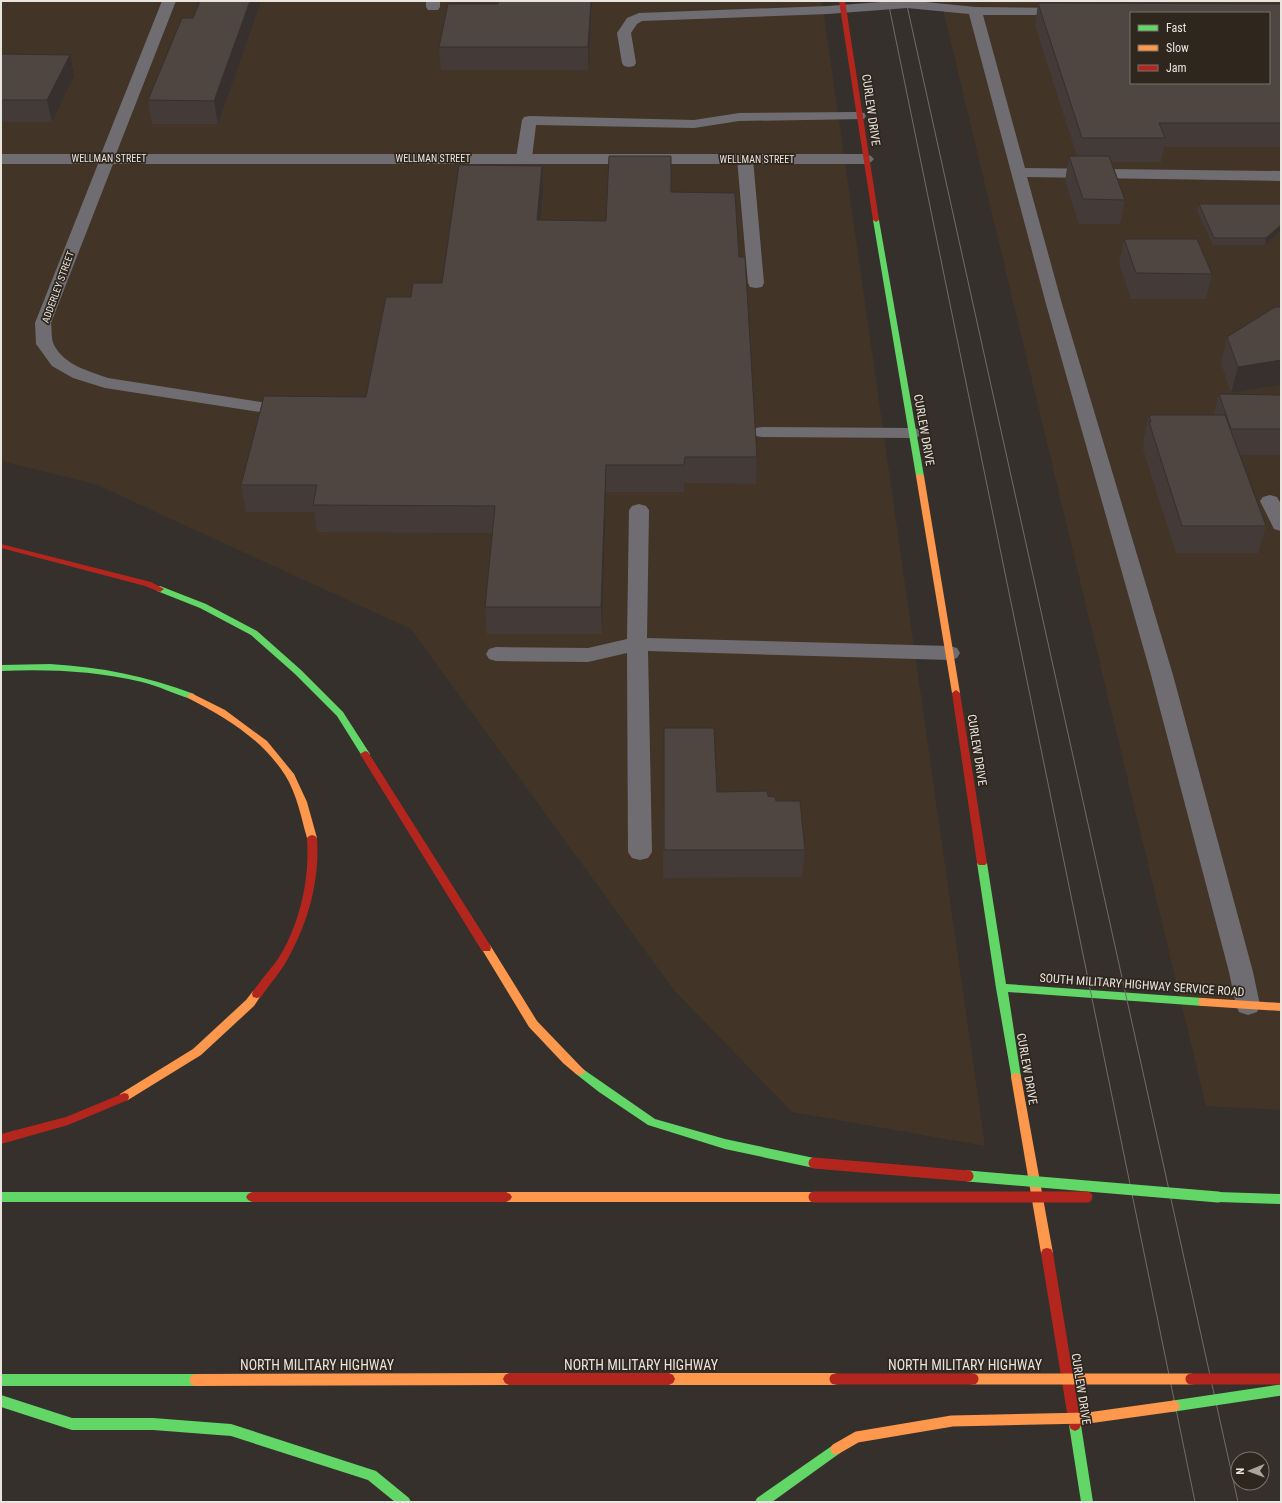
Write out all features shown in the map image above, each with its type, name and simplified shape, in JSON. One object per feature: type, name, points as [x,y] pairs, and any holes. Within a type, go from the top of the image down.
[{"type":"main road","name":"CURLEW DRIVE","points":[[843,4],[866,159],[950,653],[1001,988],[1087,1502]]},
{"type":"main road","points":[[1,546],[148,584],[203,606],[254,633],[298,672],[340,714],[414,830],[533,1024],[567,1060],[604,1089],[652,1122],[725,1144],[814,1164],[1218,1197]]},
{"type":"main road","points":[[1,668],[42,666],[87,669],[137,678],[190,695],[222,712],[264,743],[289,774],[302,802],[312,840],[312,873],[303,916],[282,960],[250,1003],[197,1052],[131,1094],[68,1121],[1,1139]]},
{"type":"main road","name":"SOUTH MILITARY HIGHWAY SERVICE ROAD","points":[[1001,988],[1281,1007]]},
{"type":"main road","points":[[1,1197],[1218,1197],[1281,1199]]},
{"type":"main road","name":"NORTH MILITARY HIGHWAY","points":[[1,1380],[1281,1379]]},
{"type":"main road","points":[[761,1502],[836,1449],[857,1437],[952,1421],[1088,1418],[1281,1390]]},
{"type":"main road","points":[[1,1401],[72,1424],[153,1424],[231,1430],[372,1475],[405,1502]]},
{"type":"street","name":"ADDERLEY STREET","points":[[169,1],[42,323],[45,344],[58,362],[79,374],[105,383],[301,413]]},
{"type":"street","points":[[629,63],[624,33],[632,21],[639,18],[843,4],[907,4],[974,10],[1077,11]]},
{"type":"street","points":[[974,10],[1054,304],[1162,675],[1241,972],[1248,1005]]},
{"type":"street","points":[[524,158],[529,120],[694,124],[739,117],[859,116]]},
{"type":"street","name":"WELLMAN STREET","points":[[1,158],[866,159]]},
{"type":"street","points":[[745,159],[756,283]]},
{"type":"street","points":[[1018,172],[1281,176]]},
{"type":"street","points":[[762,432],[912,433]]},
{"type":"street","points":[[1270,501],[1281,525]]},
{"type":"street","points":[[639,510],[637,644],[640,852]]},
{"type":"street","points":[[496,654],[588,655],[637,644],[950,653]]},
{"type":"shaded area","points":[[1,1],[822,1],[985,1146],[792,1112],[673,989],[411,629],[95,484],[1,461]]},
{"type":"shaded area","points":[[941,1],[1281,1],[1281,1110],[1206,1106]]},
{"type":"building","points":[[200,1],[250,1],[214,101],[148,100],[182,18],[193,18]]},
{"type":"building","points":[[499,1],[591,1],[588,47],[439,47],[448,4],[498,4]]},
{"type":"building","points":[[1038,3],[1281,4],[1281,123],[1159,123],[1165,138],[1082,138]]},
{"type":"building","points":[[1,54],[70,55],[47,100],[1,100]]},
{"type":"building","points":[[609,156],[671,156],[671,192],[735,193],[739,257],[745,257],[757,457],[685,457],[684,465],[606,465],[601,607],[485,607],[495,506],[313,505],[317,485],[241,485],[264,396],[366,397],[386,297],[411,297],[413,283],[442,283],[459,165],[542,166],[537,220],[606,221]]},
{"type":"building","points":[[1069,156],[1109,156],[1125,200],[1083,199]]},
{"type":"building","points":[[1199,204],[1281,204],[1281,225],[1266,238],[1214,238]]},
{"type":"building","points":[[1124,239],[1197,239],[1212,274],[1136,273]]},
{"type":"building","points":[[1275,307],[1281,307],[1281,360],[1238,367],[1227,337]]},
{"type":"building","points":[[1219,394],[1281,395],[1281,429],[1231,429]]},
{"type":"building","points":[[1149,415],[1225,415],[1266,526],[1182,526],[1149,422],[1151,422]]},
{"type":"building","points":[[664,728],[714,728],[717,792],[767,791],[768,796],[775,797],[776,801],[800,801],[805,850],[664,850]]},
{"type":"tram line","points":[[888,1],[1195,1502]]},
{"type":"tram line","points":[[906,1],[1238,1502]]},
{"type":"traffic: fast","points":[[876,220],[920,476]]},
{"type":"traffic: fast","points":[[160,589],[203,606],[254,633],[298,672],[340,714],[365,754]]},
{"type":"traffic: fast","points":[[1,668],[74,668],[121,674],[167,687],[191,696]]},
{"type":"traffic: fast","points":[[982,863],[1016,1077]]},
{"type":"traffic: fast","points":[[1001,988],[1203,1002]]},
{"type":"traffic: fast","points":[[580,1071],[603,1089],[652,1122],[725,1144],[814,1163]]},
{"type":"traffic: fast","points":[[968,1176],[1218,1197]]},
{"type":"traffic: fast","points":[[1,1197],[252,1197]]},
{"type":"traffic: fast","points":[[1218,1197],[1281,1199]]},
{"type":"traffic: fast","points":[[1,1380],[195,1380]]},
{"type":"traffic: fast","points":[[1174,1406],[1281,1390]]},
{"type":"traffic: fast","points":[[1,1401],[72,1424],[153,1424],[231,1430],[372,1475],[405,1502]]},
{"type":"traffic: fast","points":[[1075,1425],[1087,1502]]},
{"type":"traffic: fast","points":[[761,1502],[836,1449]]},
{"type":"traffic: slow","points":[[920,476],[956,693]]},
{"type":"traffic: slow","points":[[191,696],[222,712],[264,743],[289,774],[302,802],[312,838]]},
{"type":"traffic: slow","points":[[486,948],[533,1024],[567,1060],[580,1071]]},
{"type":"traffic: slow","points":[[124,1097],[197,1052],[250,1003],[257,994]]},
{"type":"traffic: slow","points":[[1203,1002],[1281,1007]]},
{"type":"traffic: slow","points":[[1016,1077],[1047,1253]]},
{"type":"traffic: slow","points":[[506,1197],[814,1197]]},
{"type":"traffic: slow","points":[[195,1380],[509,1379]]},
{"type":"traffic: slow","points":[[669,1379],[835,1379]]},
{"type":"traffic: slow","points":[[973,1379],[1191,1379]]},
{"type":"traffic: slow","points":[[836,1449],[857,1437],[952,1421],[1088,1418],[1174,1406]]},
{"type":"traffic: jam","points":[[842,1],[876,220]]},
{"type":"traffic: jam","points":[[1,546],[148,584],[160,589]]},
{"type":"traffic: jam","points":[[956,693],[982,863]]},
{"type":"traffic: jam","points":[[365,754],[486,948]]},
{"type":"traffic: jam","points":[[257,994],[283,959],[302,916],[307,901],[313,870],[312,838]]},
{"type":"traffic: jam","points":[[1,1139],[68,1121],[124,1097]]},
{"type":"traffic: jam","points":[[814,1163],[968,1176]]},
{"type":"traffic: jam","points":[[252,1197],[506,1197]]},
{"type":"traffic: jam","points":[[814,1197],[1087,1197]]},
{"type":"traffic: jam","points":[[1047,1253],[1075,1425]]},
{"type":"traffic: jam","points":[[509,1379],[669,1379]]},
{"type":"traffic: jam","points":[[835,1379],[973,1379]]},
{"type":"traffic: jam","points":[[1191,1379],[1281,1379]]}]
